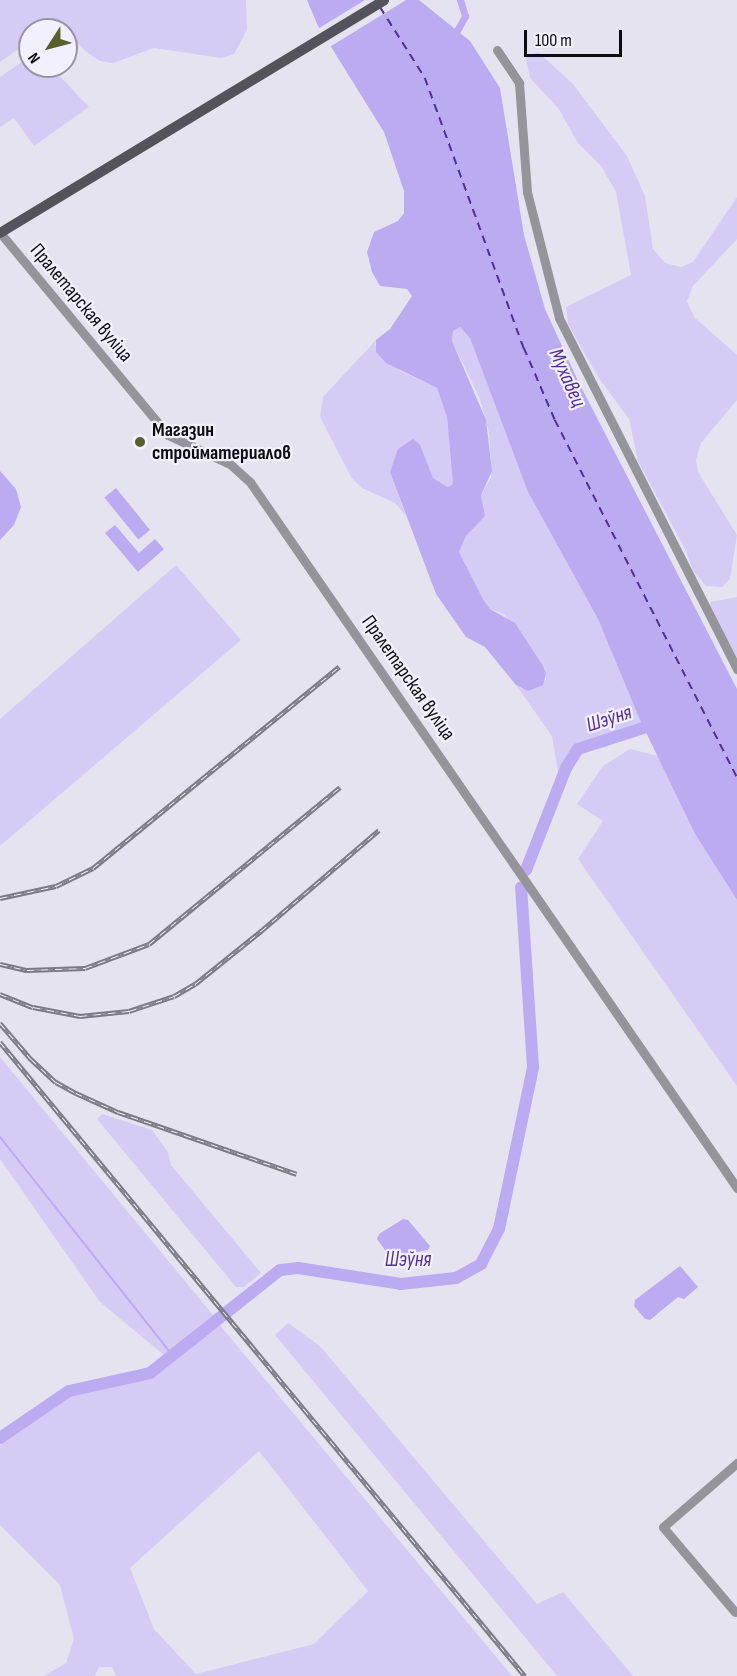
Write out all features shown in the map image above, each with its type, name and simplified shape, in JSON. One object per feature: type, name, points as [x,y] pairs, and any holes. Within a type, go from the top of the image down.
[{"type":"main road","name":"Пралетарская вуліца","points":[[1,234],[384,0]]},
{"type":"street","points":[[497,50],[519,83],[527,192],[559,318],[737,669]]},
{"type":"street","name":"Пралетарская вуліца","points":[[1,234],[168,435],[230,464],[250,482],[737,1188]]},
{"type":"street","points":[[735,1612],[663,1527],[737,1462]]},
{"type":"shaded area","points":[[0,0],[246,0],[247,30],[234,54],[221,58],[154,48],[113,63],[100,61],[78,43],[78,18],[18,18],[18,49],[0,62]]},
{"type":"shaded area","points":[[538,52],[573,84],[627,156],[645,196],[653,249],[665,263],[681,267],[693,262],[737,197],[737,239],[693,286],[687,301],[694,317],[737,355],[737,400],[701,443],[696,460],[698,472],[737,535],[730,579],[722,587],[706,586],[693,571],[686,551],[638,461],[629,419],[598,377],[568,324],[566,307],[631,275],[616,192],[601,166],[578,143],[558,108],[530,78],[526,58]]},
{"type":"shaded area","points":[[18,64],[18,78],[61,78],[89,107],[34,146],[14,118],[0,127],[0,77]]},
{"type":"shaded area","points":[[460,327],[470,337],[528,492],[598,619],[644,729],[578,749],[560,784],[552,736],[516,685],[522,689],[546,680],[546,674],[504,614],[490,609],[459,552],[466,536],[485,516],[481,495],[491,477],[489,433],[480,399],[452,341],[453,331]]},
{"type":"shaded area","points":[[376,340],[375,345],[400,371],[437,388],[447,417],[453,484],[448,487],[433,478],[421,451],[390,472],[406,516],[395,503],[362,488],[351,477],[320,417],[323,397]]},
{"type":"shaded area","points":[[176,565],[241,640],[0,846],[0,719]]},
{"type":"shaded area","points":[[737,597],[737,658],[710,607],[711,602]]},
{"type":"shaded area","points":[[630,749],[658,756],[695,834],[737,900],[737,1086],[578,859],[603,821],[577,804],[603,766]]},
{"type":"shaded area","points":[[0,1057],[213,1315],[164,1355],[100,1302],[0,1159]]},
{"type":"shaded area","points":[[102,1114],[152,1130],[168,1152],[171,1165],[261,1273],[244,1287],[236,1287],[97,1119]]},
{"type":"shaded area","points":[[288,1323],[320,1346],[537,1604],[563,1592],[633,1676],[557,1676],[275,1335]]},
{"type":"shaded area","points":[[219,1324],[512,1676],[116,1676],[112,1667],[99,1667],[95,1676],[44,1676],[66,1663],[74,1639],[60,1585],[0,1525],[0,1445],[83,1389],[147,1380]],"holes":[[[259,1451],[368,1591],[314,1644],[196,1674],[154,1629],[130,1568]]]},
{"type":"water","name":"Мухавец","points":[[307,0],[419,0],[470,41],[500,88],[524,235],[545,309],[579,383],[737,689],[737,900],[695,834],[640,720],[598,619],[528,492],[470,338],[460,327],[453,331],[452,341],[486,420],[492,471],[481,495],[485,516],[466,536],[459,552],[490,609],[515,623],[543,666],[546,674],[543,685],[528,691],[516,685],[485,647],[466,637],[436,594],[390,472],[398,449],[413,439],[420,445],[433,478],[448,487],[453,484],[447,417],[437,388],[386,363],[376,352],[376,340],[390,329],[412,296],[407,289],[380,286],[372,272],[367,252],[374,232],[398,221],[404,213],[404,191],[384,132],[318,26]]},
{"type":"water","points":[[0,471],[16,489],[21,507],[14,525],[0,540]]},
{"type":"water","points":[[116,488],[150,530],[138,539],[104,497]]},
{"type":"water","points":[[115,525],[139,553],[155,539],[164,549],[138,572],[105,533]]},
{"type":"water","points":[[403,1219],[408,1220],[430,1246],[428,1250],[390,1257],[377,1239],[379,1234]]},
{"type":"water","points":[[680,1266],[698,1287],[684,1299],[678,1297],[650,1320],[645,1319],[634,1306],[635,1300]]},
{"type":"pier","points":[[365,0],[406,0],[328,48],[316,30]]},
{"type":"waterway","points":[[454,36],[465,16],[460,0]]},
{"type":"waterway","name":"Шэўня","points":[[526,870],[566,768],[578,749],[659,723]]},
{"type":"waterway","name":"Шэўня","points":[[0,1438],[69,1391],[150,1373],[280,1270],[298,1268],[401,1284],[456,1278],[481,1264],[499,1229],[533,1067],[521,887]]},
{"type":"waterway","points":[[0,1137],[173,1356]]},
{"type":"ferry route","points":[[380,7],[425,78],[524,348],[555,420],[737,777]]},
{"type":"railway","points":[[0,898],[56,886],[93,868],[339,667]]},
{"type":"railway","points":[[0,964],[27,970],[85,968],[149,944],[340,787]]},
{"type":"railway","points":[[0,994],[33,1007],[80,1016],[129,1011],[174,996],[195,984],[261,931],[379,830]]},
{"type":"railway","points":[[0,1023],[31,1059],[56,1082],[76,1093],[118,1112],[297,1174]]},
{"type":"railway","points":[[0,1042],[525,1676]]},
{"type":"place","name":"Магазин стройматериалов","points":[[140,442]]}]
